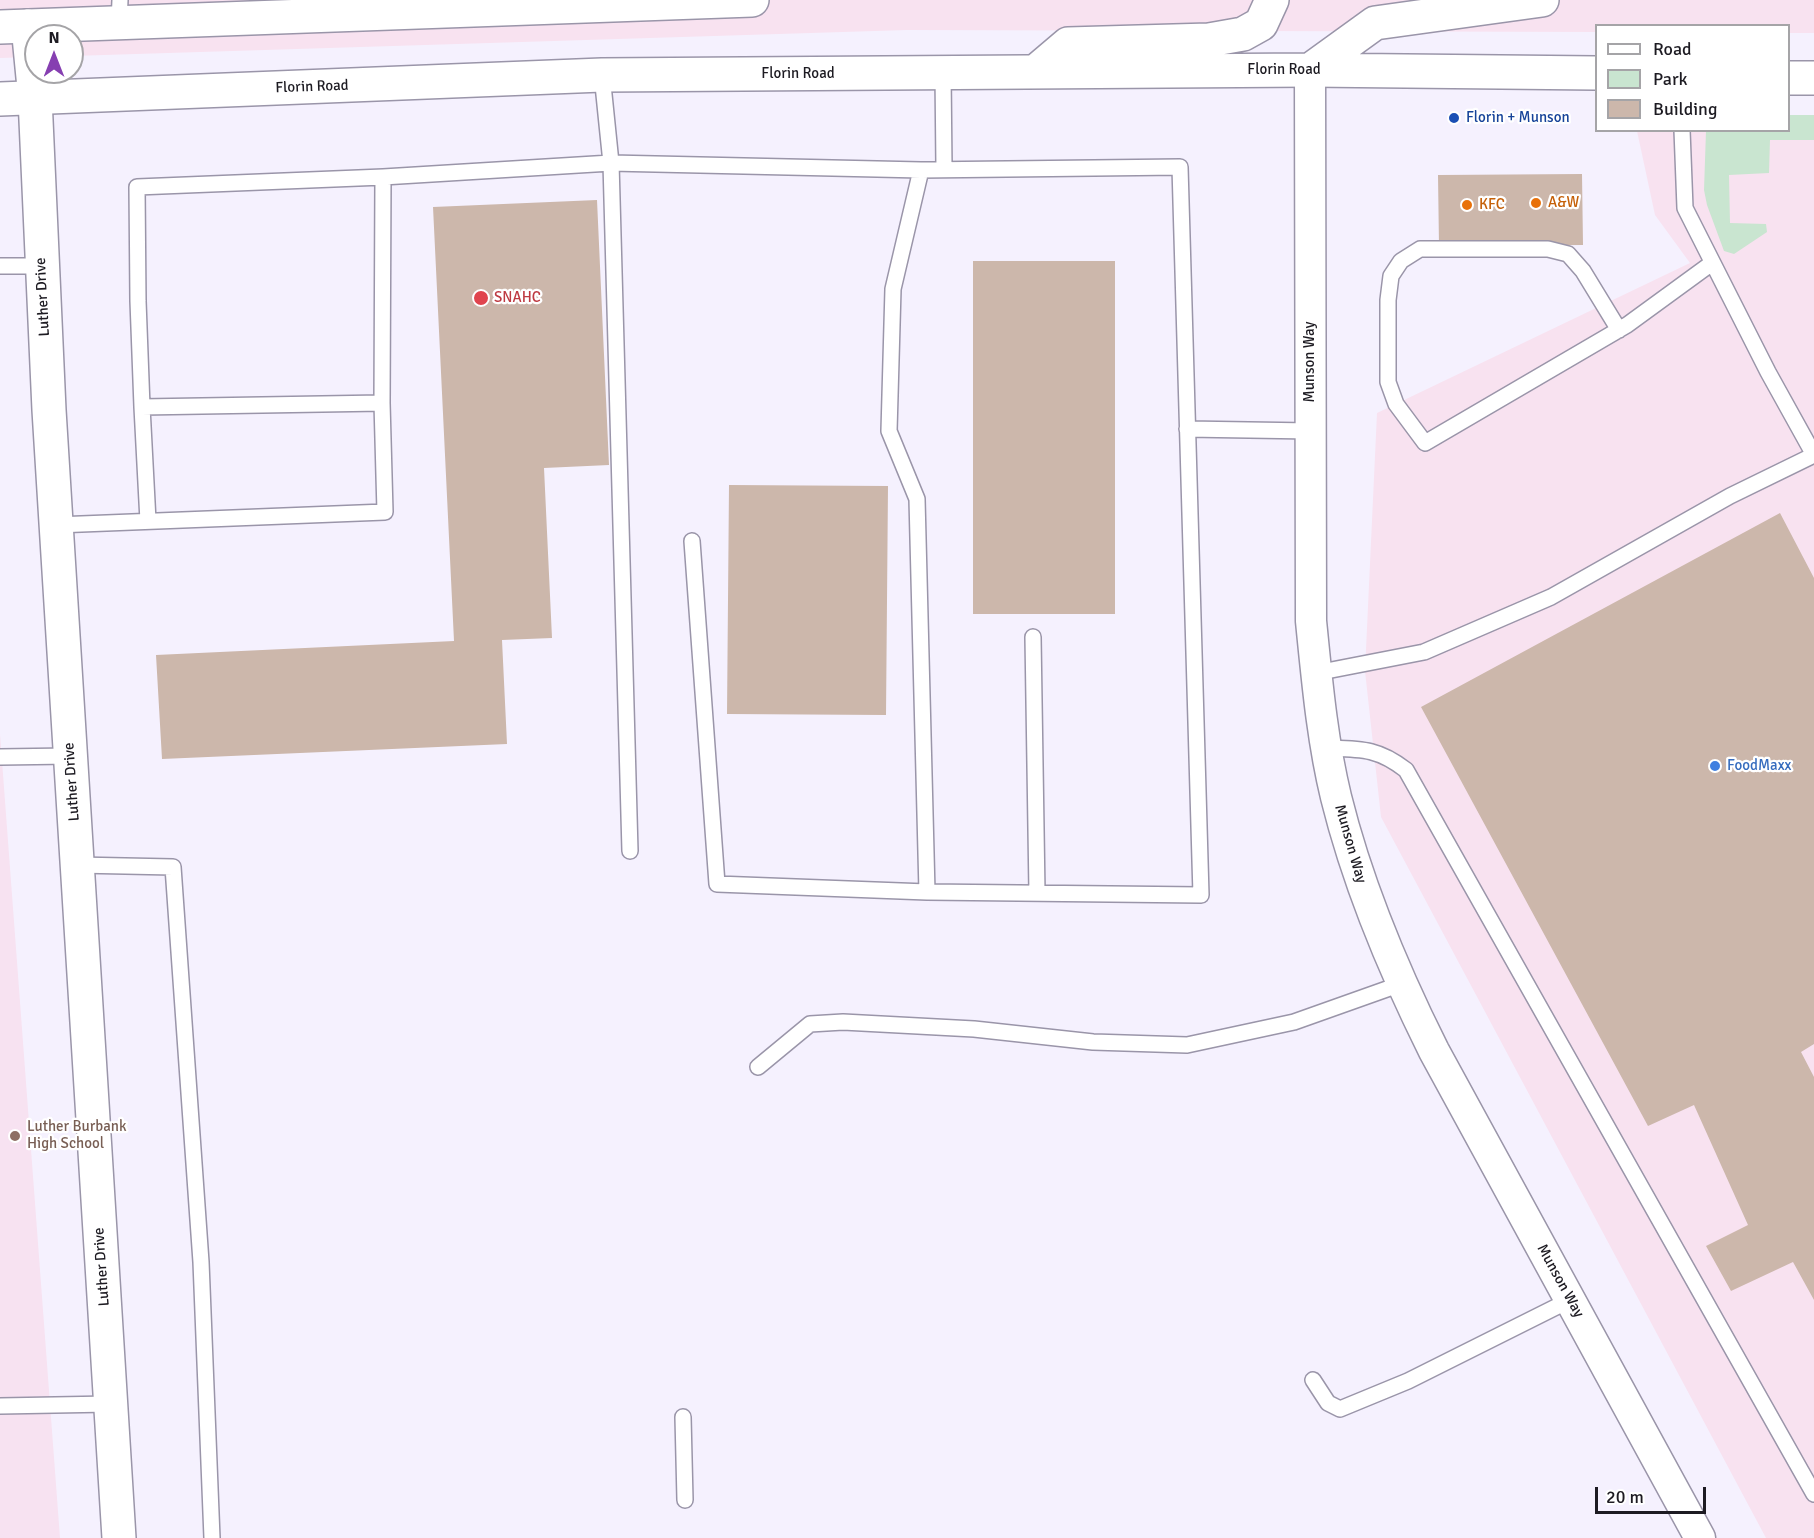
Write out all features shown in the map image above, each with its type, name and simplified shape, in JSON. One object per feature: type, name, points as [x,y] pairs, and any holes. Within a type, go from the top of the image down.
[{"type":"main road","points":[[14,26],[119,12],[752,0]]},
{"type":"main road","points":[[1035,72],[1068,44],[1209,40],[1243,34],[1262,24],[1272,0]]},
{"type":"main road","points":[[1310,70],[1375,23],[1542,0]]},
{"type":"main road","name":"Luther Drive","points":[[14,26],[35,98],[56,525],[119,1538]]},
{"type":"main road","name":"Florin Road","points":[[0,99],[602,75],[1310,70],[1595,73]]},
{"type":"main road","points":[[1790,78],[1814,78]]},
{"type":"street","name":"Munson Way","points":[[1310,70],[1311,621],[1316,672],[1336,796],[1366,898],[1401,984],[1434,1051],[1700,1538]]},
{"type":"lane","points":[[943,73],[944,168]]},
{"type":"lane","points":[[602,75],[611,163],[630,851]]},
{"type":"lane","points":[[1316,672],[1424,652],[1551,597],[1730,495],[1814,455],[1768,372],[1685,208],[1682,132]]},
{"type":"lane","points":[[148,521],[138,301],[137,188],[383,177],[611,163],[921,170],[1180,167],[1201,895],[927,892],[717,884],[692,541]]},
{"type":"lane","points":[[921,170],[893,288],[889,431],[917,499],[927,892]]},
{"type":"lane","points":[[56,525],[385,512],[382,403],[383,177]]},
{"type":"lane","points":[[1619,330],[1584,271],[1568,254],[1548,249],[1420,249],[1401,261],[1391,276],[1388,300],[1388,382],[1396,404],[1425,443],[1619,330],[1712,263]]},
{"type":"lane","points":[[0,266],[42,266]]},
{"type":"lane","points":[[142,407],[382,403]]},
{"type":"lane","points":[[1187,429],[1311,431]]},
{"type":"lane","points":[[1033,637],[1037,893]]},
{"type":"lane","points":[[1327,748],[1370,748],[1392,759],[1406,770],[1814,1494]]},
{"type":"lane","points":[[0,757],[70,756]]},
{"type":"lane","points":[[77,865],[173,867],[201,1262],[212,1538]]},
{"type":"lane","points":[[758,1067],[810,1024],[843,1022],[962,1028],[1093,1042],[1187,1045],[1294,1022],[1401,984]]},
{"type":"lane","points":[[1314,1380],[1328,1403],[1340,1409],[1408,1381],[1570,1300]]},
{"type":"lane","points":[[0,1406],[110,1404]]},
{"type":"lane","points":[[683,1417],[685,1500]]},
{"type":"shaded area","points":[[0,0],[1814,0],[1814,33],[1790,33],[1790,24],[1595,24],[1595,32],[907,30],[84,56],[84,24],[24,24],[24,57],[0,58]]},
{"type":"shaded area","points":[[1814,126],[1814,1538],[1766,1538],[1381,817],[1365,671],[1377,413],[1690,263],[1655,215],[1637,132],[1790,132],[1790,130]]},
{"type":"shaded area","name":"Luther Burbank High School","points":[[0,734],[60,1538],[0,1538]]},
{"type":"green space","points":[[1790,115],[1814,115],[1814,140],[1770,140],[1769,173],[1729,175],[1730,223],[1766,224],[1767,232],[1734,254],[1724,251],[1707,205],[1704,190],[1706,132],[1790,132]]},
{"type":"building","points":[[1582,174],[1583,245],[1439,246],[1438,175]]},
{"type":"building","points":[[597,200],[609,465],[544,468],[552,638],[502,640],[507,744],[162,759],[156,655],[454,641],[433,207]]},
{"type":"building","points":[[973,261],[1115,261],[1115,614],[973,614]]},
{"type":"building","points":[[729,485],[888,486],[886,715],[727,714]]},
{"type":"building","points":[[1780,513],[1814,578],[1814,1044],[1801,1052],[1814,1077],[1814,1300],[1793,1262],[1731,1291],[1706,1246],[1748,1225],[1694,1105],[1648,1126],[1421,707]]},
{"type":"place","name":"Florin + Munson","points":[[1454,118]]},
{"type":"place","name":"A&W","points":[[1536,203]]},
{"type":"place","name":"KFC","points":[[1467,205]]},
{"type":"place","name":"SNAHC","points":[[481,298]]},
{"type":"place","name":"FoodMaxx","points":[[1715,766]]},
{"type":"place","name":"Luther Burbank High School","points":[[15,1136]]}]
